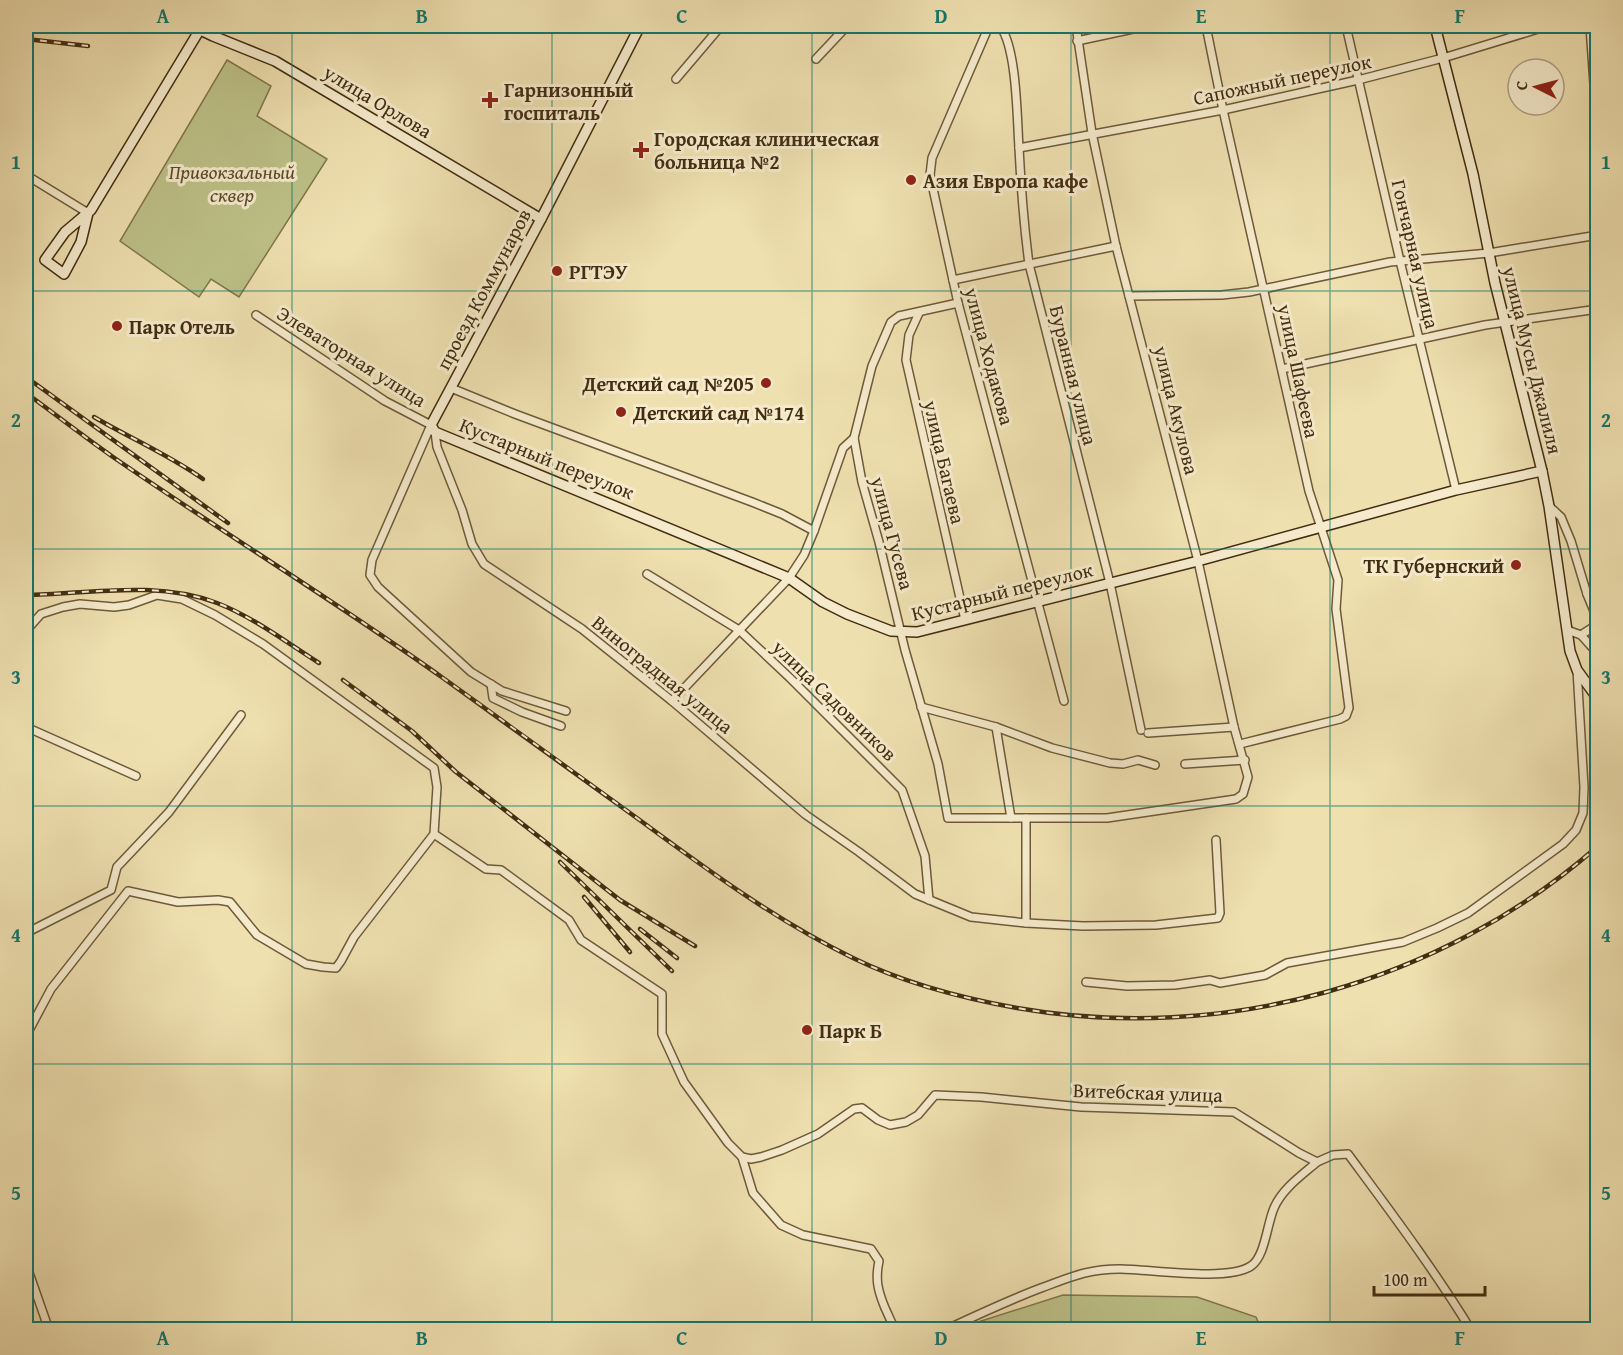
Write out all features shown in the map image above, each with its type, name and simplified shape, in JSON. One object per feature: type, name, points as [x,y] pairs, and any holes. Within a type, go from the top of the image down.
[{"type":"street","name":"проезд Коммунаров","points":[[491,684],[471,672],[378,587],[370,575],[372,560],[451,388],[640,26]]},
{"type":"street","points":[[676,79],[721,26]]},
{"type":"street","points":[[816,59],[847,26]]},
{"type":"street","name":"улица Ходакова","points":[[989,26],[932,158],[930,175],[958,303],[1064,701]]},
{"type":"street","name":"Буранная улица","points":[[1000,26],[1006,36],[1016,88],[1029,264],[1145,731],[1234,727]]},
{"type":"street","name":"улица Акулова","points":[[1026,818],[1107,818],[1236,799],[1243,794],[1248,777],[1234,727],[1198,561],[1116,246],[1092,134],[1076,26]]},
{"type":"street","points":[[1077,41],[1148,26]]},
{"type":"street","name":"улица Шафеева","points":[[1206,26],[1222,110],[1309,491],[1338,580],[1336,609],[1349,708],[1346,716],[1340,719],[1240,744]]},
{"type":"street","name":"Гончарная улица","points":[[1346,26],[1456,490]]},
{"type":"street","name":"улица Мусы Джалиля","points":[[1435,26],[1473,174],[1489,253],[1542,471],[1570,651],[1577,669],[1598,699]]},
{"type":"street","name":"Сапожный переулок","points":[[1019,148],[1222,110],[1358,80],[1443,58],[1548,26]]},
{"type":"street","name":"улица Орлова","points":[[198,27],[275,61],[541,219]]},
{"type":"street","points":[[88,213],[65,232],[45,260],[64,274],[81,242],[88,213],[198,27]]},
{"type":"street","points":[[1589,27],[1598,143]]},
{"type":"street","points":[[26,175],[88,213]]},
{"type":"street","points":[[1129,296],[1222,295],[1400,261],[1489,253],[1598,235]]},
{"type":"street","points":[[953,280],[1116,246]]},
{"type":"street","name":"улица Гусева","points":[[958,303],[899,316],[891,322],[872,366],[854,438],[862,482],[879,542],[900,633],[938,764],[948,818],[1011,818]]},
{"type":"street","points":[[1282,369],[1485,326],[1598,309]]},
{"type":"street","name":"улица Багаева","points":[[919,313],[909,335],[906,360],[965,620]]},
{"type":"street","name":"Элеваторная улица","points":[[256,315],[385,401],[433,428]]},
{"type":"street","points":[[451,388],[753,502],[814,531]]},
{"type":"street","name":"Кустарный переулок","points":[[433,428],[789,578],[823,602],[847,614],[900,633],[917,632],[965,620],[1198,561],[1456,490],[1542,471]]},
{"type":"street","name":"Виноградная улица","points":[[433,428],[437,447],[462,510],[472,544],[484,564],[582,629],[672,700],[806,815],[915,894],[971,917],[1026,923],[1083,926],[1156,925],[1218,918],[1220,913],[1216,840]]},
{"type":"street","points":[[672,700],[789,578],[804,555],[814,531],[843,448],[854,438]]},
{"type":"street","points":[[1549,506],[1561,517],[1598,623],[1581,635]]},
{"type":"street","name":"улица Садовников","points":[[647,574],[739,630],[789,676],[902,790],[925,856],[928,900]]},
{"type":"street","points":[[1587,594],[1598,589]]},
{"type":"street","points":[[26,631],[41,614],[80,604],[114,607],[129,606],[157,596],[182,599],[215,615],[263,644],[434,768],[437,787],[434,834],[354,937],[336,968],[306,964],[257,935],[230,902],[218,900],[178,902],[128,891],[111,890],[26,933]]},
{"type":"street","points":[[1567,630],[1581,635],[1598,654]]},
{"type":"street","points":[[1086,982],[1126,987],[1156,986],[1210,980],[1220,983],[1265,975],[1287,963],[1403,942],[1468,913],[1563,844],[1576,830],[1583,813],[1584,787],[1577,669]]},
{"type":"street","points":[[491,684],[502,691],[566,711]]},
{"type":"street","points":[[491,684],[493,698],[522,712],[561,726]]},
{"type":"street","points":[[921,707],[996,727],[1052,748],[1110,763],[1123,764],[1138,760],[1155,765]]},
{"type":"street","points":[[111,890],[117,867],[169,812],[241,715]]},
{"type":"street","points":[[26,727],[135,776]]},
{"type":"street","points":[[996,727],[1011,818],[1026,818],[1026,923]]},
{"type":"street","points":[[1185,764],[1245,760]]},
{"type":"street","points":[[434,834],[486,869],[501,870],[569,920],[581,940],[662,994],[662,1034],[684,1082],[728,1143],[742,1157],[753,1192],[781,1225],[803,1235],[871,1249],[879,1261],[876,1275],[878,1292],[892,1325],[896,1329]]},
{"type":"street","points":[[26,1036],[51,989],[128,891]]},
{"type":"street","name":"Витебская улица","points":[[742,1157],[751,1159],[782,1150],[818,1134],[854,1109],[862,1108],[878,1120],[890,1125],[906,1122],[918,1115],[935,1095],[948,1094],[1081,1107],[1234,1112],[1317,1162]]},
{"type":"street","points":[[945,1329],[1003,1302],[1074,1274],[1121,1269],[1220,1273],[1238,1271],[1251,1266],[1260,1257],[1267,1226],[1275,1206],[1284,1193],[1317,1162],[1334,1155],[1348,1154],[1407,1234],[1471,1329]]},
{"type":"street","points":[[26,1264],[49,1329]]},
{"type":"green space","name":"Привокзальный сквер","points":[[227,60],[271,86],[257,116],[327,159],[239,297],[211,279],[199,297],[120,241]]},
{"type":"green space","points":[[1063,1295],[1197,1297],[1256,1317],[1261,1329],[956,1329]]},
{"type":"railway","points":[[26,39],[88,46]]},
{"type":"railway","points":[[26,377],[228,523]]},
{"type":"railway","points":[[26,393],[113,457],[402,649],[744,894],[825,944],[872,967],[933,989],[1017,1008],[1094,1017],[1172,1017],[1250,1009],[1326,992],[1399,967],[1470,935],[1536,894],[1598,846]]},
{"type":"railway","points":[[94,417],[163,454],[203,479]]},
{"type":"railway","points":[[26,595],[146,590],[194,596],[243,615],[319,663]]},
{"type":"railway","points":[[343,680],[412,731],[456,772],[620,900],[695,946]]},
{"type":"railway","points":[[560,862],[672,971]]},
{"type":"railway","points":[[584,897],[630,952]]},
{"type":"railway","points":[[640,929],[677,958]]},
{"type":"place","name":"Гарнизонный госпиталь","points":[[490,100]]},
{"type":"place","name":"Городская клиническая больница №2","points":[[641,150]]},
{"type":"place","name":"Азия Европа кафе","points":[[911,180]]},
{"type":"place","name":"РГТЭУ","points":[[557,271]]},
{"type":"place","name":"Парк Отель","points":[[117,326]]},
{"type":"place","name":"Детский сад №205","points":[[766,383]]},
{"type":"place","name":"Детский сад №174","points":[[621,412]]},
{"type":"place","name":"ТК Губернский","points":[[1516,565]]},
{"type":"place","name":"Парк Б","points":[[807,1030]]}]
